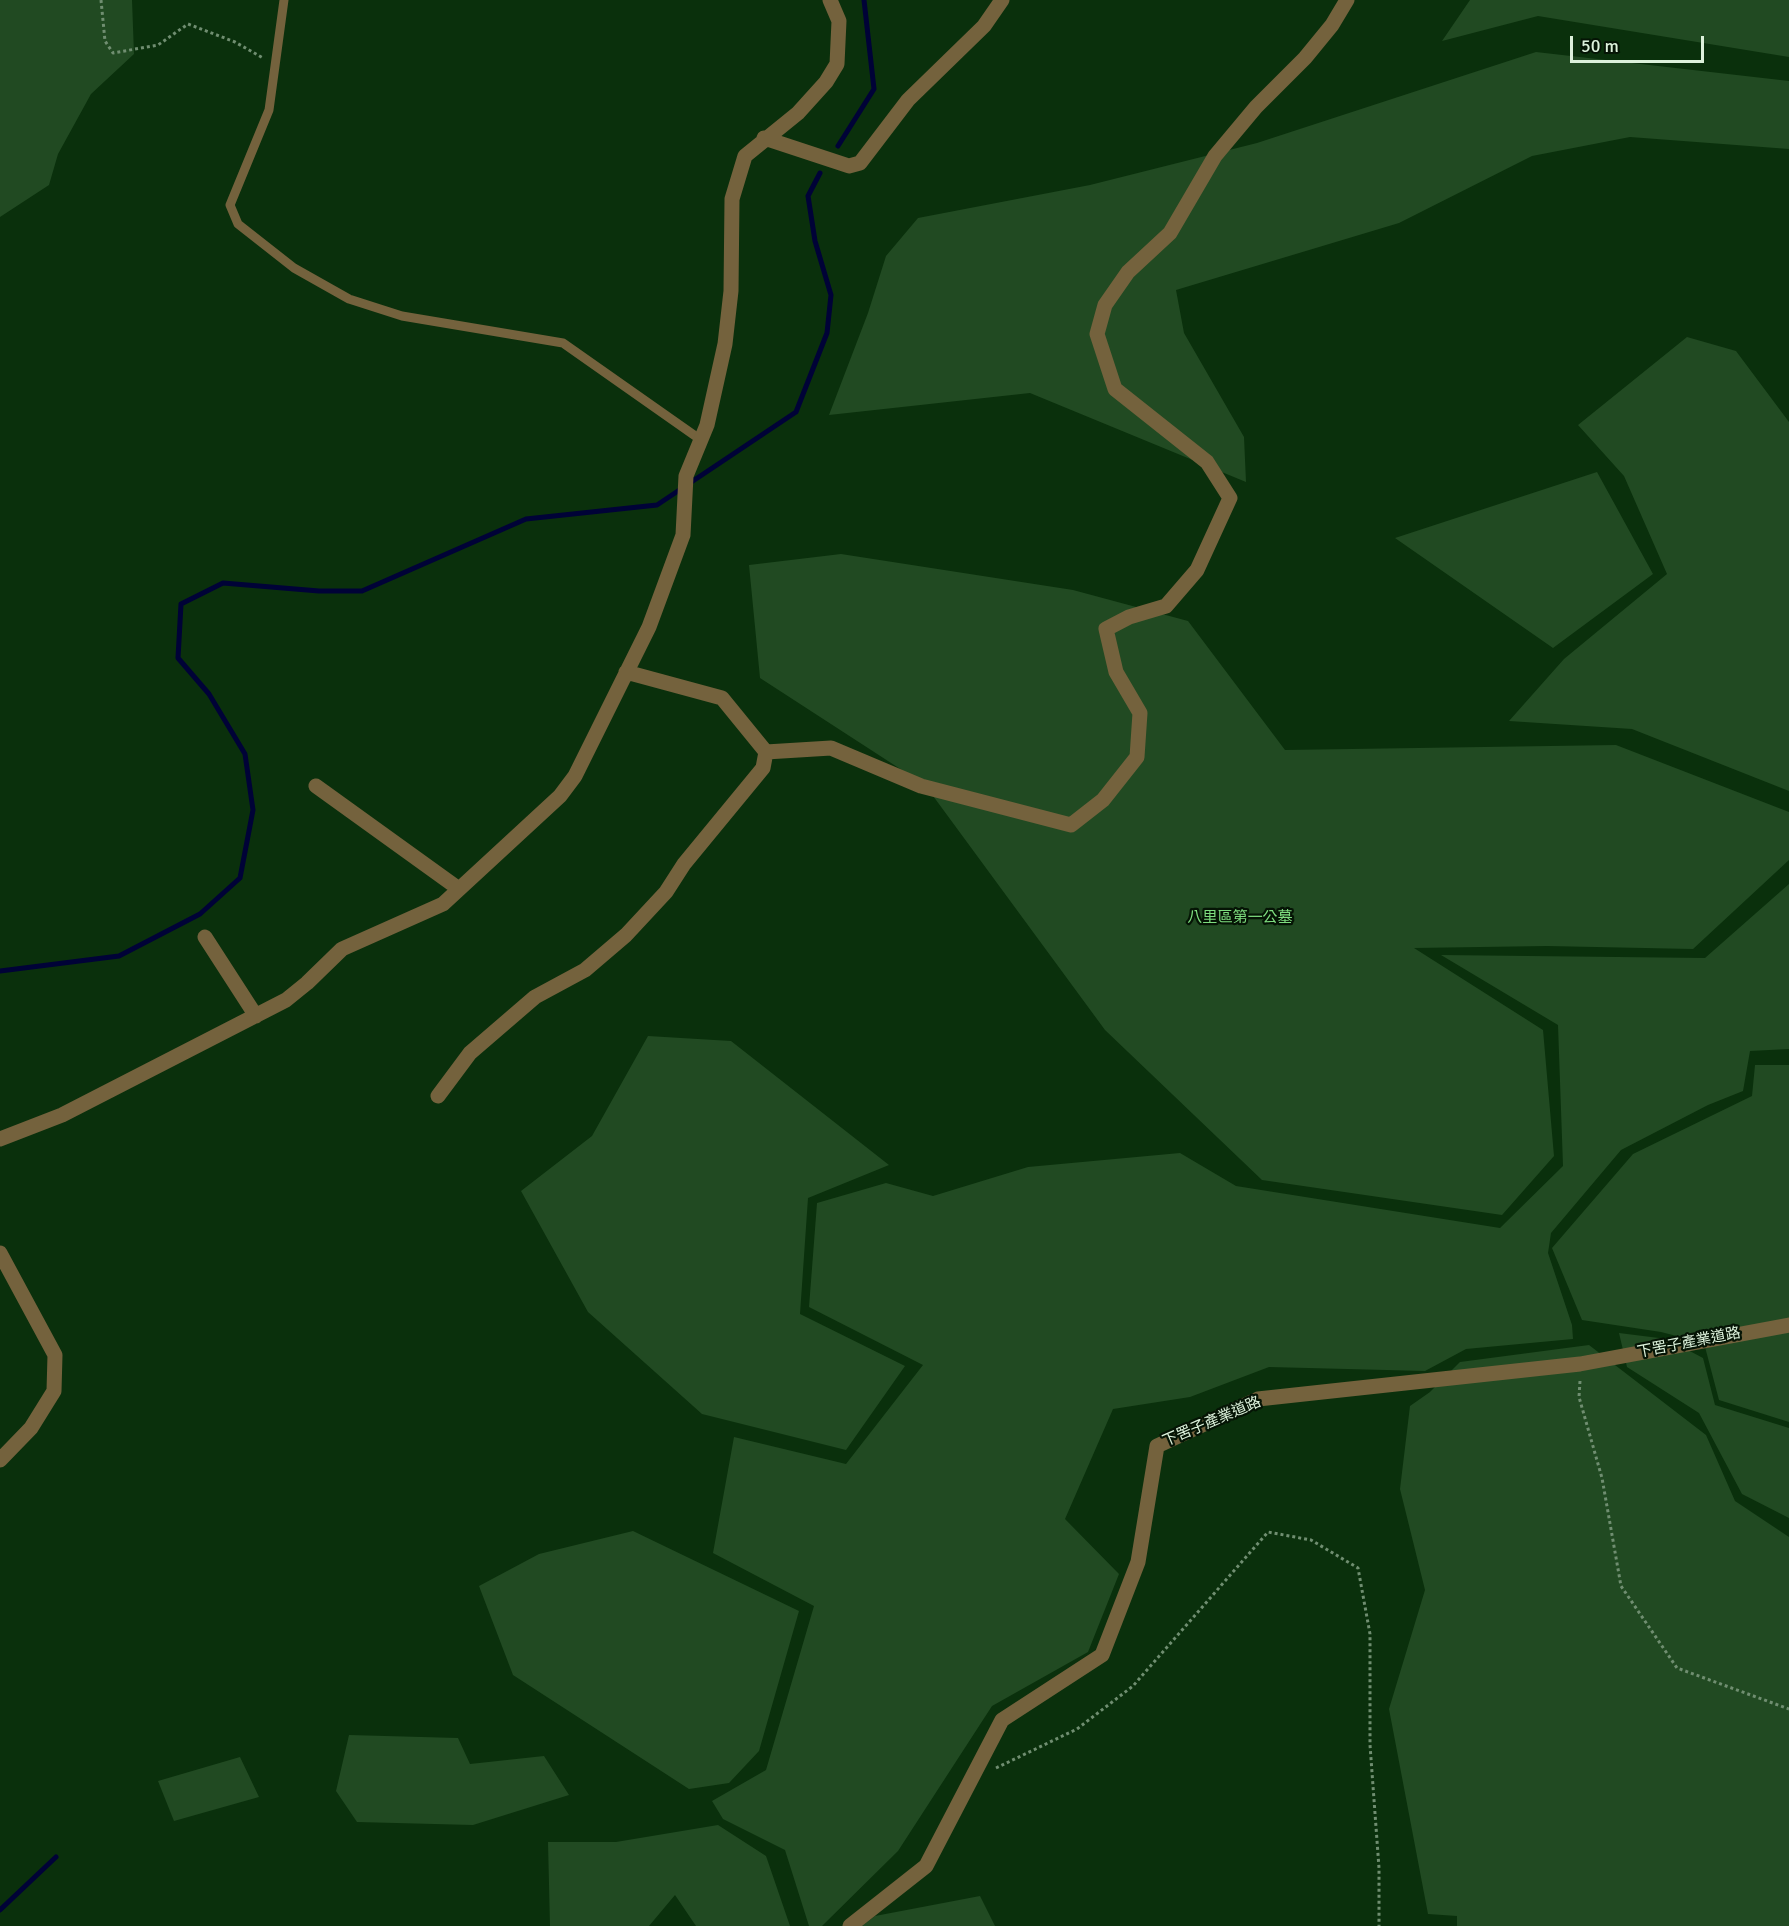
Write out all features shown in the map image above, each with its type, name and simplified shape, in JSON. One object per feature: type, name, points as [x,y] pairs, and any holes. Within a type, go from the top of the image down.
[{"type":"street","points":[[0,1139],[62,1115],[256,1016],[286,1000],[342,949],[443,904],[565,789],[575,776],[649,627],[683,535],[686,476],[701,440],[717,390],[725,344],[731,291],[732,199],[745,156],[798,112],[826,82],[837,64],[839,21],[830,0]]},
{"type":"street","points":[[764,138],[849,166],[860,163],[908,100],[984,26],[1002,0]]},
{"type":"street","points":[[766,752],[831,748],[921,786],[1071,825],[1102,800],[1137,757],[1140,713],[1116,672],[1106,629],[1129,617],[1166,606],[1197,570],[1230,498],[1207,462],[1115,388],[1097,334],[1102,315],[1105,305],[1128,272],[1170,233],[1215,156],[1256,107],[1305,58],[1332,25],[1347,0]]},
{"type":"street","points":[[438,1096],[470,1053],[535,997],[585,970],[627,935],[666,892],[684,864],[763,768],[766,752],[722,698],[626,672]]},
{"type":"street","points":[[315,786],[459,889]]},
{"type":"street","points":[[205,937],[256,1016]]},
{"type":"street","points":[[0,1253],[55,1355],[54,1391],[31,1428],[0,1460]]},
{"type":"street","name":"下罟子產業道路","points":[[850,1926],[927,1866],[1002,1720],[1102,1655],[1138,1562],[1157,1446],[1258,1399],[1580,1364],[1789,1325]]},
{"type":"lane","points":[[284,0],[269,110],[230,205],[238,224],[294,268],[349,299],[402,316],[563,344],[701,440]]},
{"type":"path","points":[[101,0],[105,41],[113,53],[158,45],[188,24],[235,42],[275,64]]},
{"type":"path","points":[[1580,1364],[1579,1397],[1602,1478],[1621,1586],[1677,1668],[1789,1709]]},
{"type":"path","points":[[970,1781],[1077,1729],[1133,1686],[1268,1532],[1311,1540],[1358,1568],[1370,1634],[1370,1745],[1379,1868],[1379,1926]]},
{"type":"green space","points":[[0,0],[132,0],[134,54],[91,94],[58,154],[49,185],[0,217]]},
{"type":"green space","points":[[1470,0],[1789,0],[1789,57],[1538,16],[1442,41]]},
{"type":"green space","points":[[1536,52],[1789,81],[1789,149],[1630,137],[1532,156],[1399,223],[1176,290],[1184,333],[1244,437],[1246,482],[1030,393],[829,415],[868,313],[886,256],[918,218],[1090,185],[1257,143]]},
{"type":"green space","points":[[1687,337],[1736,351],[1789,422],[1789,791],[1632,729],[1509,721],[1564,659],[1667,574],[1624,476],[1578,425]]},
{"type":"green space","points":[[1597,472],[1653,574],[1553,648],[1395,538]]},
{"type":"green space","name":"八里區第一公墓","points":[[841,554],[1073,590],[1188,621],[1285,750],[1616,745],[1789,812],[1789,860],[1693,949],[1547,946],[1414,948],[1543,1030],[1554,1156],[1502,1215],[1262,1180],[1105,1030],[925,785],[760,678],[749,565]]},
{"type":"green space","points":[[1789,884],[1789,1049],[1750,1051],[1743,1091],[1708,1105],[1621,1150],[1551,1233],[1548,1253],[1572,1325],[1573,1339],[1466,1349],[1425,1371],[1269,1367],[1190,1397],[1113,1409],[1065,1519],[1119,1574],[1088,1652],[992,1706],[898,1851],[822,1926],[809,1926],[785,1850],[723,1819],[712,1801],[766,1770],[814,1606],[713,1553],[734,1437],[846,1464],[923,1365],[809,1307],[817,1203],[886,1183],[933,1196],[1028,1167],[1180,1153],[1236,1186],[1500,1228],[1563,1166],[1558,1025],[1441,955],[1705,958]]},
{"type":"green space","points":[[648,1036],[731,1041],[889,1165],[808,1198],[800,1314],[905,1366],[846,1450],[702,1414],[588,1312],[521,1191],[592,1136]]},
{"type":"green space","points":[[1755,1065],[1789,1065],[1789,1422],[1719,1400],[1704,1343],[1661,1332],[1582,1320],[1552,1248],[1633,1154],[1752,1096]]},
{"type":"green space","points":[[1619,1333],[1667,1339],[1703,1358],[1715,1405],[1789,1428],[1789,1518],[1742,1494],[1699,1413],[1627,1367]]},
{"type":"green space","points":[[1589,1345],[1706,1435],[1735,1501],[1789,1537],[1789,1926],[1457,1926],[1457,1916],[1428,1914],[1389,1709],[1425,1590],[1400,1489],[1410,1406],[1430,1392],[1460,1362]]},
{"type":"green space","points":[[633,1531],[799,1611],[759,1751],[729,1783],[689,1789],[513,1675],[479,1586],[539,1554]]},
{"type":"green space","points":[[349,1735],[458,1738],[470,1764],[544,1756],[569,1795],[473,1825],[357,1822],[336,1791]]},
{"type":"green space","points":[[240,1757],[259,1797],[174,1821],[158,1781]]},
{"type":"green space","points":[[718,1825],[766,1856],[790,1926],[696,1926],[675,1895],[649,1926],[550,1926],[548,1842],[616,1842]]},
{"type":"green space","points":[[980,1896],[995,1926],[862,1926],[875,1916]]},
{"type":"waterway","points":[[838,146],[874,89],[864,0]]},
{"type":"waterway","points":[[0,971],[119,956],[200,914],[240,878],[253,810],[245,754],[209,694],[178,658],[181,604],[223,583],[319,591],[362,591],[526,519],[657,505],[796,412],[827,333],[831,295],[815,241],[808,196],[820,173]]},
{"type":"waterway","points":[[0,1910],[56,1857]]}]
